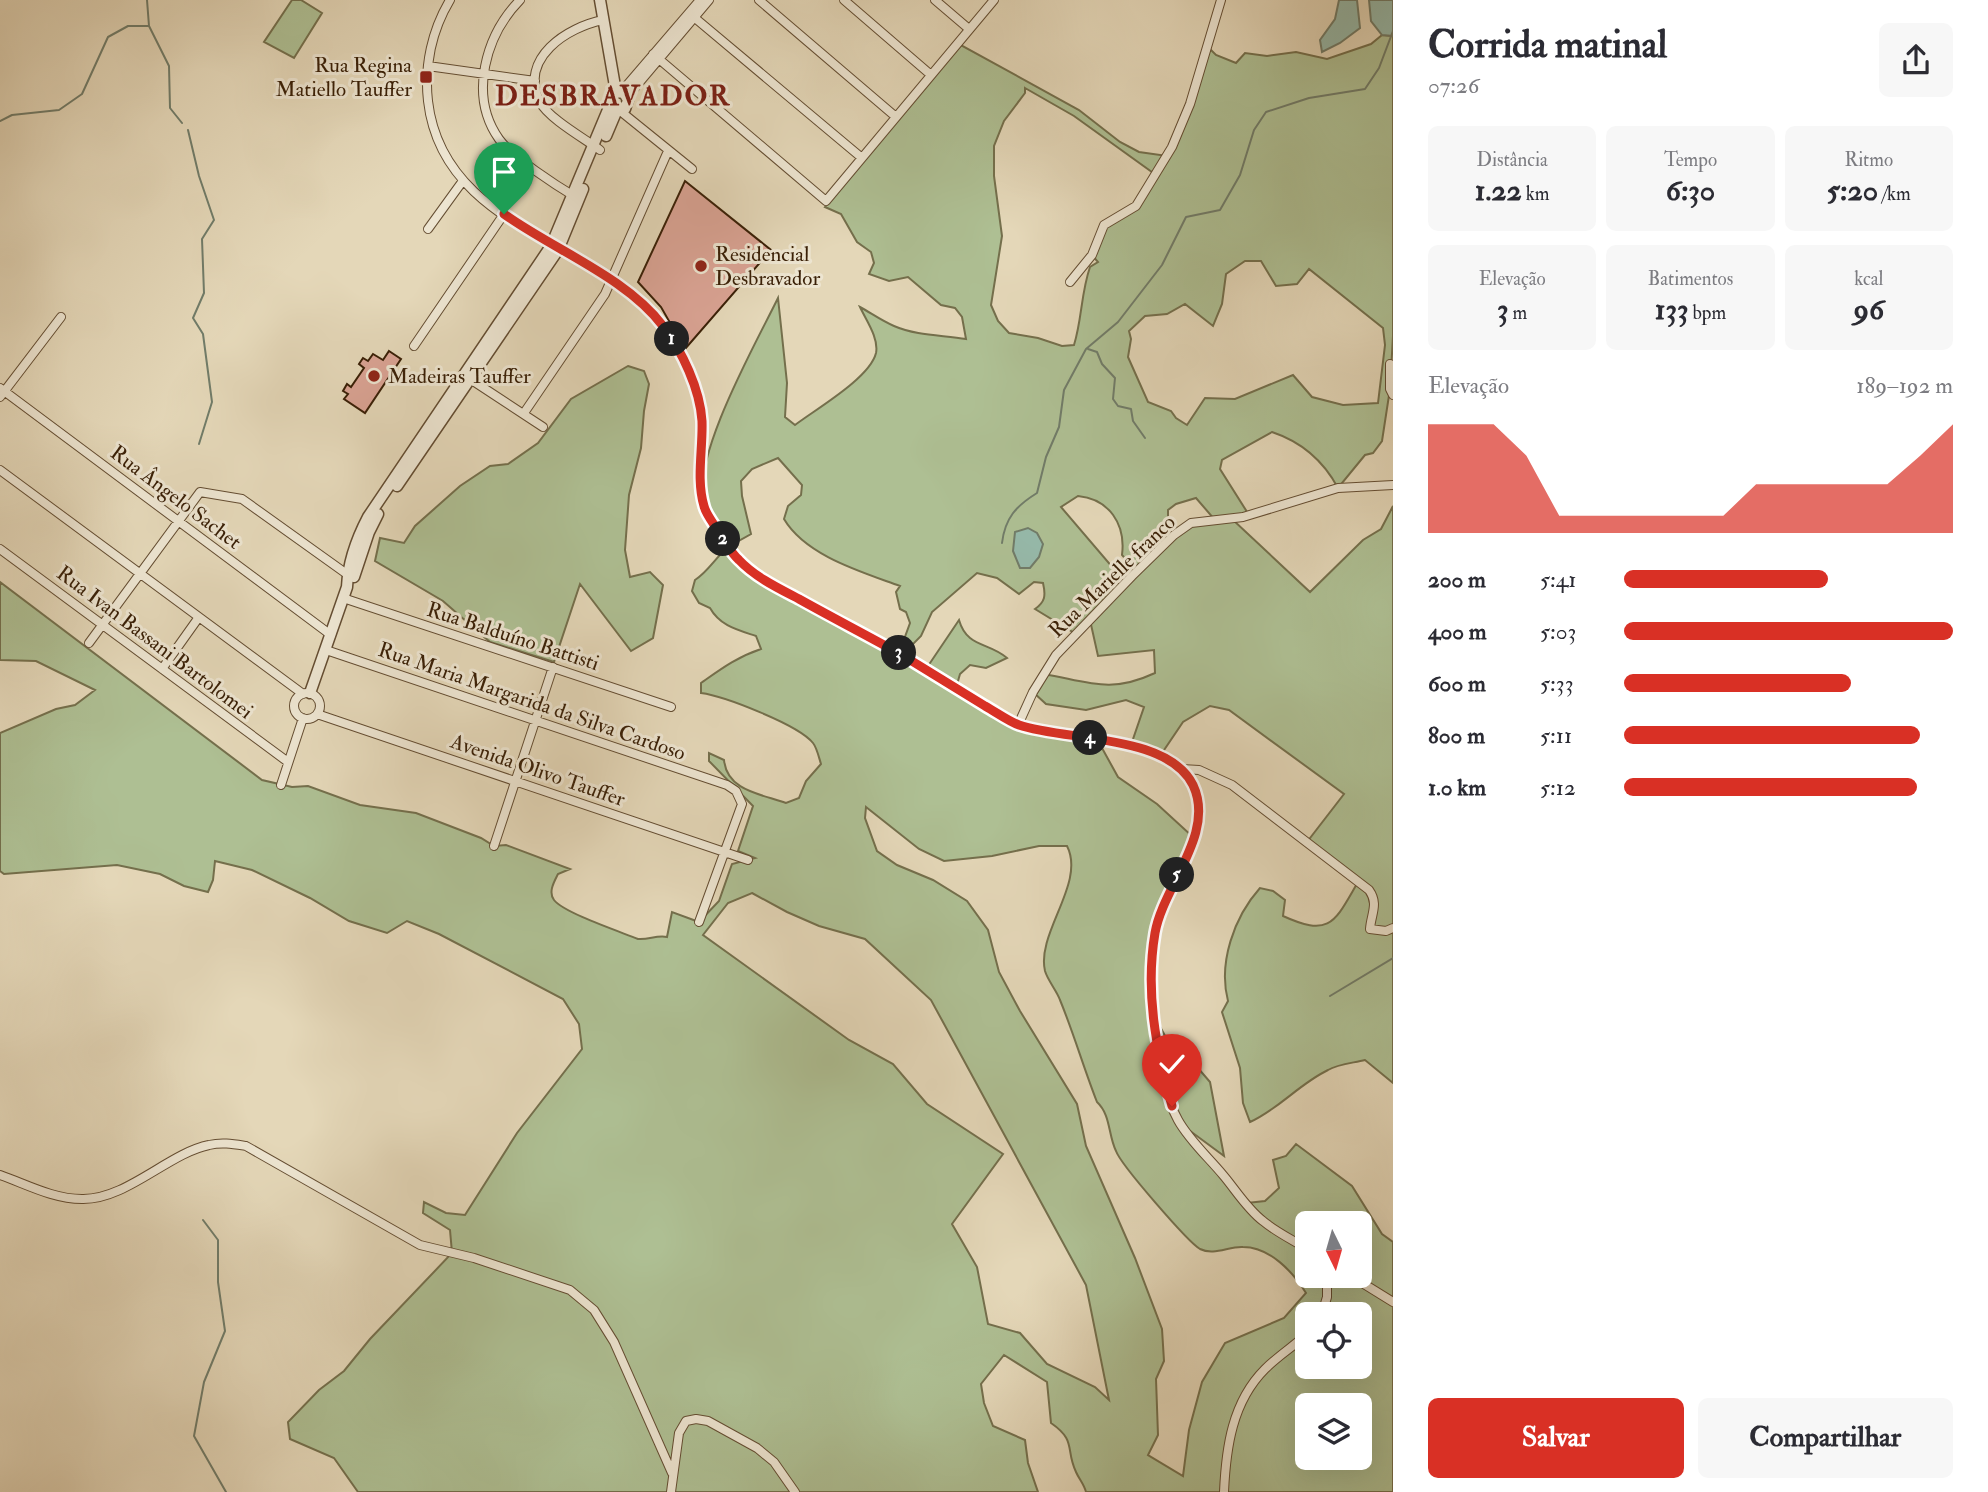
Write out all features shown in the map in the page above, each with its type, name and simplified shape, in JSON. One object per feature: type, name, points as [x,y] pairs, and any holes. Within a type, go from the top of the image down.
[{"type":"street","points":[[450,0],[433,37],[428,66],[427,87],[432,127],[442,154],[462,182],[555,248],[612,280],[641,300],[663,326],[679,351],[694,384],[702,418],[700,485],[704,508],[738,560],[781,589],[898,653],[1018,725],[1131,746],[1160,756],[1182,769],[1193,786],[1197,803],[1197,827],[1164,902],[1156,930],[1152,967],[1152,1012],[1160,1063],[1180,1123],[1261,1220],[1295,1241]]},
{"type":"street","points":[[520,0],[499,28],[490,46],[484,74],[484,96],[488,114],[500,141],[576,197]]},
{"type":"street","points":[[600,0],[620,102],[635,121],[692,169]]},
{"type":"street","points":[[692,15],[700,0]]},
{"type":"street","points":[[0,470],[199,617],[307,694],[320,704],[317,713],[310,718],[303,718],[295,710],[295,700],[307,694],[374,519],[443,411],[555,248],[597,148],[620,102],[656,56],[709,0]]},
{"type":"street","points":[[759,0],[896,117]]},
{"type":"street","points":[[844,0],[931,75]]},
{"type":"street","points":[[935,0],[969,29]]},
{"type":"street","points":[[656,56],[826,201],[993,0]]},
{"type":"street","points":[[1070,282],[1092,255],[1104,225],[1136,206],[1172,147],[1190,104],[1221,0]]},
{"type":"street","points":[[692,15],[862,158]]},
{"type":"street","points":[[597,148],[541,103],[535,81],[540,63],[555,41],[575,27],[603,20]]},
{"type":"street","points":[[428,66],[535,81]]},
{"type":"street","points":[[524,413],[612,280],[668,151]]},
{"type":"street","points":[[428,229],[462,182]]},
{"type":"street","points":[[414,346],[504,214]]},
{"type":"street","points":[[1,392],[61,317]]},
{"type":"street","points":[[1390,364],[1390,388],[1393,395]]},
{"type":"street","points":[[466,377],[543,428]]},
{"type":"street","name":"Rua Ângelo Sachet","points":[[1,392],[331,635]]},
{"type":"street","name":"Rua Marielle franco","points":[[1018,725],[1032,692],[1056,655],[1132,576],[1174,535],[1191,523],[1243,517],[1338,488],[1393,485]]},
{"type":"street","name":"Rua Balduíno Battisti","points":[[178,521],[200,492],[243,499],[348,585],[553,667],[671,708]]},
{"type":"street","points":[[89,643],[178,521]]},
{"type":"street","name":"Rua Ivan Bassani Bartolomei","points":[[0,549],[288,762]]},
{"type":"street","points":[[162,669],[199,617]]},
{"type":"street","name":"Rua Maria Margarida da Silva Cardoso","points":[[326,650],[727,785],[736,791],[742,804],[726,852]]},
{"type":"street","points":[[494,846],[553,667]]},
{"type":"street","name":"Avenida Olivo Tauffer","points":[[317,713],[748,860]]},
{"type":"street","points":[[281,785],[303,718]]},
{"type":"street","points":[[1182,769],[1199,770],[1232,785],[1369,890],[1375,905],[1370,929],[1386,931],[1393,928]]},
{"type":"street","points":[[699,922],[726,852]]},
{"type":"street","points":[[0,1175],[54,1195],[83,1200],[110,1194],[206,1145],[226,1143],[246,1146],[420,1245],[474,1258],[570,1290],[594,1310],[614,1342],[672,1473]]},
{"type":"street","points":[[1370,1288],[1393,1302]]},
{"type":"street","points":[[1224,1492],[1228,1436],[1240,1404],[1264,1370],[1295,1344]]},
{"type":"street","points":[[671,1492],[679,1433],[686,1421],[696,1419],[708,1421],[757,1448],[774,1462],[795,1492]]},
{"type":"shaded area","points":[[292,0],[301,0],[322,13],[294,58],[264,42]]},
{"type":"shaded area","points":[[1339,0],[1357,0],[1360,28],[1322,52],[1320,40],[1335,19]]},
{"type":"shaded area","points":[[1369,0],[1393,0],[1393,36],[1382,35],[1371,21]]},
{"type":"shaded area","points":[[1382,35],[1393,36],[1393,336],[1390,389],[1382,441],[1373,453],[1365,455],[1338,488],[1326,469],[1311,453],[1272,432],[1222,460],[1220,469],[1249,515],[1233,520],[1310,592],[1363,540],[1381,529],[1393,506],[1393,1083],[1365,1060],[1341,1065],[1308,1082],[1250,1122],[1243,1103],[1240,1068],[1222,1012],[1228,1001],[1225,971],[1230,941],[1243,913],[1260,888],[1273,891],[1285,900],[1283,916],[1312,925],[1322,925],[1337,916],[1358,882],[1307,842],[1344,794],[1229,710],[1210,706],[1183,722],[1160,756],[1131,745],[1144,707],[1126,700],[1086,710],[1046,704],[1033,692],[1044,674],[1112,685],[1155,673],[1154,650],[1098,656],[1090,620],[1076,634],[1035,609],[1044,598],[1043,583],[1034,582],[1019,594],[997,578],[977,573],[932,612],[921,636],[905,657],[926,669],[959,620],[967,636],[1007,658],[986,668],[970,665],[960,674],[956,688],[1018,725],[1097,739],[1118,777],[1157,804],[1193,837],[1156,930],[1152,1012],[1169,1043],[1210,1082],[1224,1156],[1182,1125],[1247,1203],[1265,1201],[1279,1188],[1273,1160],[1286,1156],[1296,1144],[1352,1186],[1368,1211],[1295,1211],[1295,1278],[1280,1262],[1253,1248],[1238,1247],[1211,1252],[1200,1249],[1155,1203],[1116,1151],[1105,1113],[1097,1102],[1060,1000],[1045,971],[1047,941],[1070,876],[1071,860],[1067,846],[1039,846],[992,856],[944,861],[919,849],[866,807],[865,818],[877,851],[897,865],[933,880],[967,901],[988,930],[999,972],[1020,1011],[1077,1104],[1086,1146],[1135,1258],[1162,1329],[1164,1361],[1156,1379],[1158,1435],[1148,1455],[1183,1476],[1189,1430],[1202,1382],[1225,1343],[1284,1318],[1295,1306],[1295,1379],[1372,1379],[1372,1302],[1298,1302],[1306,1293],[1302,1288],[1372,1288],[1372,1218],[1382,1234],[1393,1242],[1393,1492],[1086,1492],[1077,1475],[1067,1440],[1051,1423],[1047,1382],[1004,1355],[981,1384],[984,1403],[993,1426],[1025,1440],[1028,1463],[1038,1492],[358,1492],[334,1458],[290,1439],[288,1422],[319,1390],[344,1371],[370,1339],[452,1253],[450,1230],[423,1213],[424,1202],[446,1213],[465,1215],[517,1133],[582,1049],[579,1024],[563,999],[439,934],[407,921],[387,933],[349,921],[310,898],[252,870],[215,861],[213,880],[208,892],[184,886],[160,874],[117,865],[4,874],[0,871],[0,733],[56,709],[75,705],[95,690],[36,661],[0,660],[0,582],[262,780],[292,787],[308,786],[360,805],[416,813],[481,838],[494,846],[506,845],[570,869],[558,874],[552,887],[552,897],[560,905],[638,939],[667,937],[672,912],[699,922],[719,901],[732,864],[755,858],[738,851],[753,806],[709,761],[709,753],[724,760],[731,779],[738,785],[756,794],[786,803],[799,798],[806,781],[821,764],[813,743],[793,728],[743,705],[701,693],[701,683],[722,668],[761,649],[756,636],[724,623],[710,608],[699,603],[692,591],[695,580],[728,547],[705,510],[702,484],[716,430],[755,343],[778,298],[787,383],[785,417],[795,425],[853,383],[872,363],[876,353],[876,341],[860,307],[903,329],[966,339],[962,317],[955,308],[941,305],[908,277],[889,281],[869,274],[874,263],[871,252],[857,242],[841,214],[825,207],[959,44],[1079,110],[1120,142],[1139,152],[1167,156],[1208,47],[1216,55],[1236,63],[1245,53],[1267,56],[1296,52],[1327,59],[1371,44]],"holes":[[[1025,88],[1074,116],[1156,175],[1136,206],[1104,225],[1092,255],[1098,262],[1090,267],[1087,277],[1074,345],[1062,346],[1009,333],[998,321],[991,305],[1002,236],[994,176],[994,146],[1004,121],[1025,93]],[[1245,261],[1261,261],[1276,286],[1297,284],[1309,269],[1383,328],[1385,345],[1378,403],[1343,405],[1312,397],[1293,375],[1235,399],[1205,398],[1187,425],[1171,411],[1148,402],[1128,357],[1131,339],[1129,331],[1145,316],[1167,314],[1185,304],[1213,326],[1222,304],[1226,274]],[[778,458],[802,485],[801,495],[788,506],[784,519],[794,532],[820,553],[900,586],[896,592],[900,609],[906,612],[910,623],[899,653],[758,575],[728,547],[751,534],[741,481],[752,469]],[[1078,496],[1099,502],[1113,515],[1121,533],[1122,555],[1129,563],[1132,575],[1125,582],[1061,507]],[[1196,498],[1215,520],[1191,523],[1178,531],[1168,519],[1168,510],[1176,504]],[[752,893],[819,926],[865,939],[931,1000],[1086,1285],[1109,1400],[1095,1387],[1047,1364],[1020,1333],[988,1324],[977,1267],[952,1224],[1003,1154],[927,1104],[893,1064],[849,1040],[703,935],[728,903]]]},
{"type":"shaded area","points":[[628,366],[644,371],[649,384],[641,448],[629,495],[625,550],[630,577],[650,572],[663,585],[653,638],[631,651],[580,584],[554,662],[490,642],[443,601],[375,561],[380,538],[404,543],[415,526],[460,486],[490,466],[508,464],[538,443],[571,399]]},
{"type":"shaded area","points":[[1028,528],[1037,533],[1043,544],[1039,557],[1030,568],[1020,568],[1013,551],[1015,532]]},
{"type":"building","name":"Residencial Desbravador","points":[[685,181],[771,250],[685,349],[661,307],[638,282]]},
{"type":"building","name":"Madeiras Tauffer","points":[[389,351],[401,359],[365,413],[344,399],[348,394],[343,391],[347,384],[351,387],[364,368],[359,364],[363,358],[368,361],[373,354],[383,360]]},
{"type":"waterway","points":[[147,0],[149,26],[169,66],[170,108],[182,123]]},
{"type":"waterway","points":[[0,121],[12,115],[59,110],[82,94],[108,37],[128,26],[149,26]]},
{"type":"waterway","points":[[1002,543],[1006,526],[1013,514],[1037,493],[1046,457],[1059,427],[1064,390],[1086,349],[1118,322],[1162,265],[1186,217],[1220,210],[1240,175],[1254,130],[1266,112],[1309,98],[1365,89],[1379,68],[1393,31]]},
{"type":"waterway","points":[[188,130],[199,176],[214,220],[202,239],[204,293],[193,318],[203,334],[212,402],[199,444]]},
{"type":"waterway","points":[[1088,349],[1097,352],[1102,364],[1115,378],[1113,399],[1118,406],[1131,409],[1133,421],[1145,438]]},
{"type":"waterway","points":[[1330,996],[1393,958]]},
{"type":"waterway","points":[[203,1220],[218,1240],[218,1282],[225,1331],[204,1382],[194,1436],[226,1492]]},
{"type":"place","name":"Rua Regina Matiello Tauffer","points":[[426,77]]},
{"type":"place","name":"Residencial Desbravador","points":[[701,266]]},
{"type":"place","name":"Madeiras Tauffer","points":[[374,376]]},
{"type":"district","name":"DESBRAVADOR","points":[[613,95]]},
{"type":"route","points":[[504,214],[544,242],[612,280],[641,300],[663,326],[679,351],[694,384],[702,418],[700,485],[704,508],[738,560],[781,589],[898,653],[1018,725],[1131,746],[1160,756],[1182,769],[1193,786],[1197,803],[1197,827],[1188,854],[1164,902],[1156,930],[1152,967],[1152,1012],[1160,1063],[1172,1106]]}]
